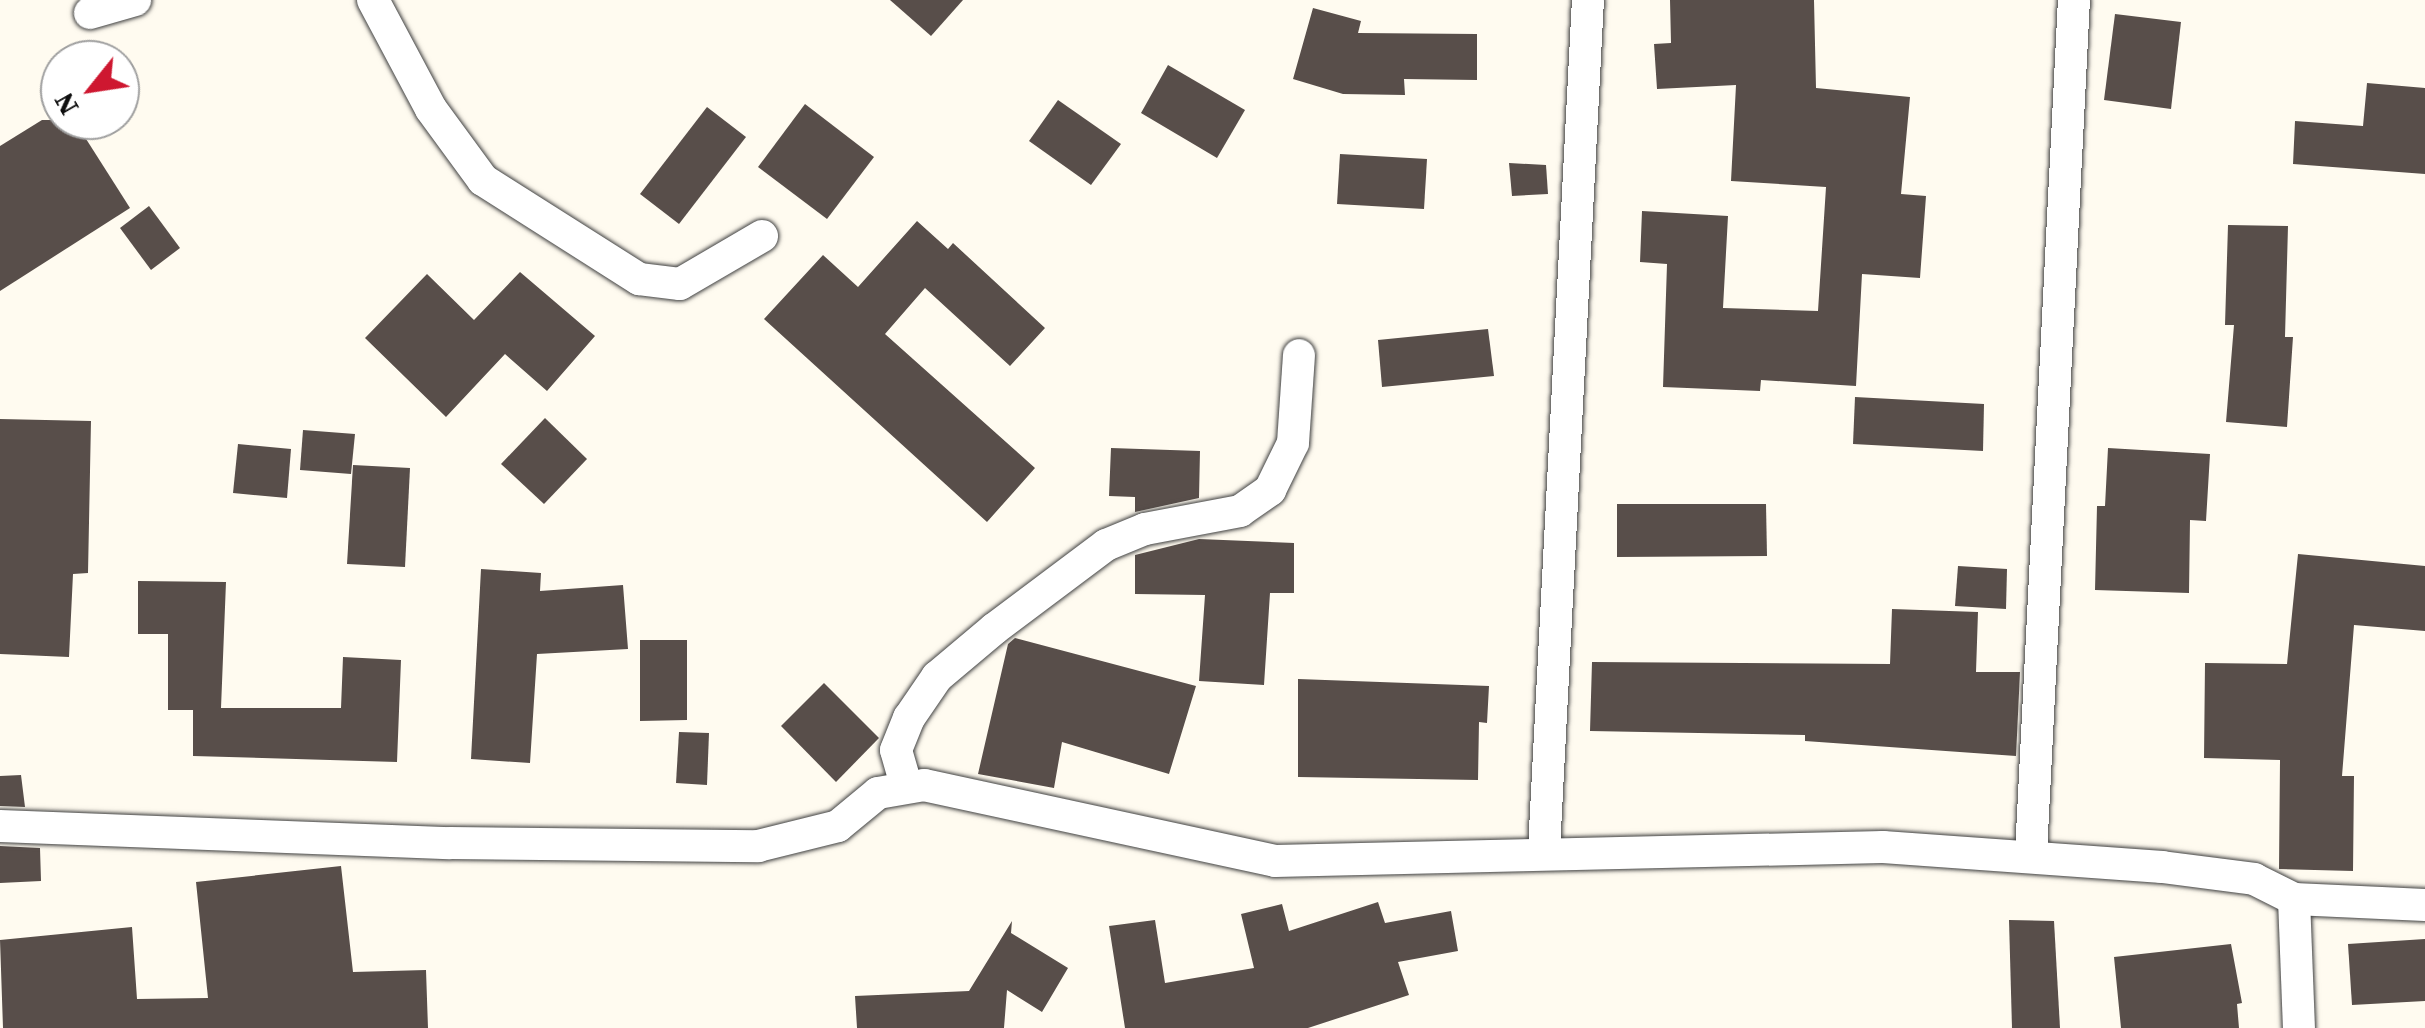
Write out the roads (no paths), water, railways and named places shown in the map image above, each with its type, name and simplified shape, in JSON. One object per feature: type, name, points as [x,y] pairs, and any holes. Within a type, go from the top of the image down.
[{"type":"street","points":[[90,14],[134,0]]},
{"type":"street","points":[[373,0],[432,109],[482,180],[625,270],[670,287],[762,236]]},
{"type":"street","points":[[1544,850],[1588,0]]},
{"type":"street","points":[[2031,854],[2074,0]]},
{"type":"street","points":[[906,785],[896,750],[909,718],[937,677],[994,630],[1106,545],[1145,529],[1240,511],[1270,490],[1293,443],[1299,355]]},
{"type":"street","points":[[0,826],[450,844],[758,846],[838,826],[878,793],[906,785],[1276,860],[1544,850],[1705,856],[1882,847],[2031,854],[2254,880],[2294,899],[2425,905]]},
{"type":"street","points":[[2294,899],[2299,1028]]}]
